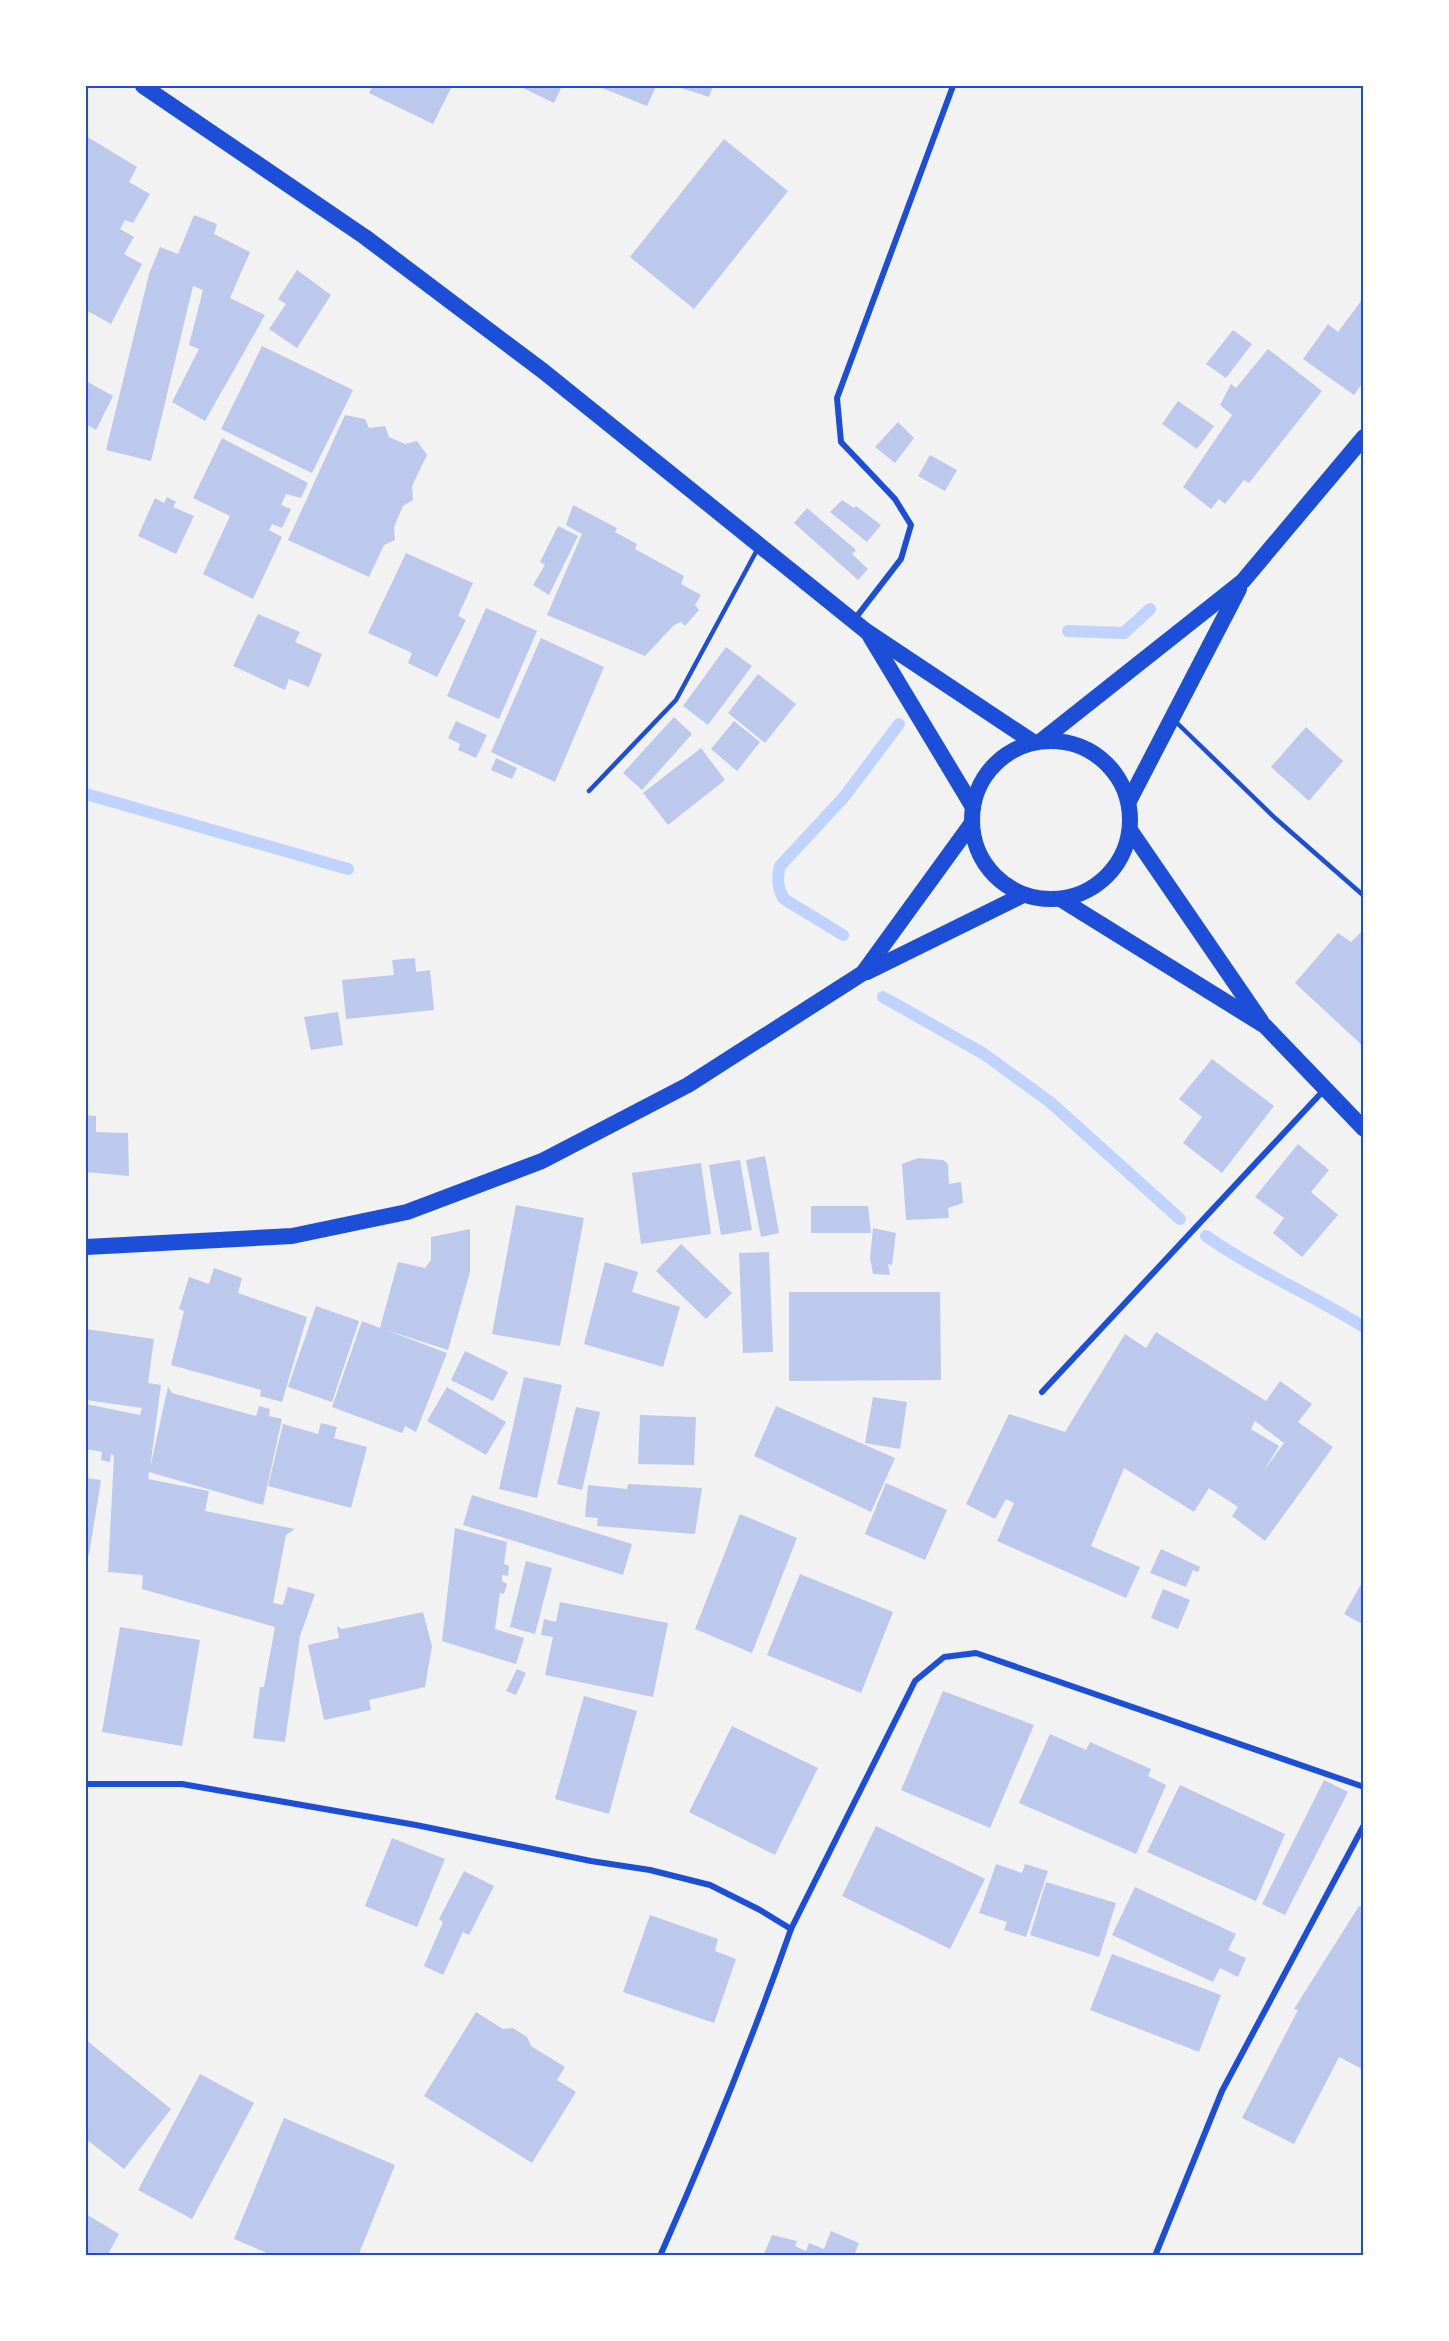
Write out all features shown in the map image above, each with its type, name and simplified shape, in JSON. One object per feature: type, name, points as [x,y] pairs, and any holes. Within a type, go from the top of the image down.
[{"type":"highway","points":[[143,86],[365,237],[543,371],[860,626],[1037,742],[1070,742],[1096,754],[1117,774],[1129,801],[1130,830],[1118,863],[1095,888],[1062,900]]},
{"type":"highway","points":[[863,973],[972,815],[984,778],[1005,756],[1037,742],[1243,581],[1364,437]]},
{"type":"highway","points":[[1129,801],[1243,581]]},
{"type":"highway","points":[[860,626],[972,815],[979,854],[997,879],[1023,895],[1062,900],[1265,1026]]},
{"type":"highway","points":[[1130,830],[1265,1026],[1364,1129]]},
{"type":"highway","points":[[86,1247],[292,1236],[407,1212],[542,1161],[688,1085],[863,973],[1023,895]]},
{"type":"street","points":[[860,626],[901,559],[911,525],[895,499],[841,442],[837,398],[953,86]]},
{"type":"street","points":[[1042,1392],[1324,1089]]},
{"type":"street","points":[[660,2256],[711,2142],[791,1929],[915,1681],[944,1657],[976,1653],[1364,1787]]},
{"type":"street","points":[[86,1784],[182,1784],[416,1825],[650,1870],[710,1885],[760,1910],[791,1929]]},
{"type":"street","points":[[1155,2256],[1222,2091],[1364,1825]]},
{"type":"lane","points":[[589,791],[676,700],[760,544]]},
{"type":"lane","points":[[1171,717],[1275,818],[1364,896]]},
{"type":"building","points":[[373,86],[452,86],[433,124],[369,93]]},
{"type":"building","points":[[519,86],[562,86],[554,103]]},
{"type":"building","points":[[597,86],[656,86],[647,106]]},
{"type":"building","points":[[675,86],[713,86],[709,97]]},
{"type":"building","points":[[86,136],[137,167],[129,182],[150,194],[133,223],[125,220],[120,229],[134,237],[124,254],[142,264],[111,324],[86,310]]},
{"type":"building","points":[[724,139],[788,191],[694,309],[630,257]]},
{"type":"building","points":[[194,215],[217,224],[214,234],[250,252],[230,298],[265,315],[205,421],[172,402],[199,349],[189,345],[203,290],[193,286],[151,461],[106,450],[149,274],[160,247],[178,254]]},
{"type":"building","points":[[297,270],[331,295],[297,348],[269,329],[286,304],[278,299]]},
{"type":"building","points":[[1364,297],[1364,381],[1354,395],[1303,359],[1328,324],[1338,332]]},
{"type":"building","points":[[1233,330],[1252,344],[1226,378],[1206,364]]},
{"type":"building","points":[[262,346],[353,390],[312,473],[221,429]]},
{"type":"building","points":[[1268,349],[1322,391],[1249,483],[1244,480],[1225,504],[1219,499],[1211,509],[1183,487],[1232,415],[1220,405],[1231,384],[1236,388]]},
{"type":"building","points":[[86,381],[113,396],[96,430],[86,424]]},
{"type":"building","points":[[1178,401],[1214,426],[1197,449],[1162,424]]},
{"type":"building","points":[[345,415],[365,419],[369,428],[385,426],[389,437],[405,444],[417,441],[427,455],[412,486],[413,500],[403,506],[394,527],[395,540],[384,545],[369,577],[288,540]]},
{"type":"building","points":[[898,422],[914,438],[895,463],[875,447]]},
{"type":"building","points":[[222,438],[308,483],[301,498],[286,494],[281,505],[291,509],[282,528],[272,524],[269,530],[282,537],[253,599],[203,574],[230,516],[193,498]]},
{"type":"building","points":[[930,455],[957,470],[945,491],[918,476]]},
{"type":"building","points":[[167,497],[176,502],[173,507],[194,516],[176,554],[138,536],[155,498],[164,503]]},
{"type":"building","points":[[842,500],[854,508],[856,506],[881,525],[867,542],[830,512]]},
{"type":"building","points":[[573,505],[617,528],[615,532],[637,544],[635,549],[684,576],[681,584],[701,595],[695,605],[699,610],[685,626],[681,622],[674,625],[645,656],[547,615],[582,534],[566,525]]},
{"type":"building","points":[[807,508],[856,550],[852,554],[868,569],[858,580],[794,523]]},
{"type":"building","points":[[558,526],[578,536],[549,595],[533,585],[545,565],[540,562]]},
{"type":"building","points":[[406,553],[473,583],[458,616],[466,620],[437,677],[408,663],[412,653],[368,633]]},
{"type":"building","points":[[486,608],[537,631],[499,719],[447,696]]},
{"type":"building","points":[[258,614],[300,632],[295,642],[322,654],[309,687],[289,679],[285,690],[233,666]]},
{"type":"building","points":[[541,638],[604,667],[555,782],[491,752]]},
{"type":"building","points":[[726,647],[752,666],[708,725],[683,706]]},
{"type":"building","points":[[758,674],[796,704],[765,743],[728,713]]},
{"type":"building","points":[[674,717],[692,734],[642,790],[623,773]]},
{"type":"building","points":[[456,721],[487,735],[476,758],[458,750],[460,744],[448,738]]},
{"type":"building","points":[[734,721],[760,742],[737,771],[711,749]]},
{"type":"building","points":[[1306,727],[1343,761],[1309,801],[1271,767]]},
{"type":"building","points":[[701,748],[725,780],[668,825],[643,793]]},
{"type":"building","points":[[496,758],[517,768],[512,779],[491,770]]},
{"type":"building","points":[[1364,929],[1364,1047],[1295,983],[1338,933],[1351,942]]},
{"type":"building","points":[[415,958],[416,972],[430,970],[434,1010],[346,1019],[342,980],[394,975],[392,960]]},
{"type":"building","points":[[338,1012],[343,1045],[311,1050],[304,1017]]},
{"type":"building","points":[[1212,1059],[1274,1106],[1222,1173],[1183,1143],[1202,1117],[1179,1099]]},
{"type":"building","points":[[86,1115],[96,1116],[96,1132],[128,1133],[129,1176],[86,1172]]},
{"type":"building","points":[[1298,1144],[1329,1170],[1311,1192],[1338,1215],[1302,1257],[1273,1233],[1284,1218],[1255,1197]]},
{"type":"building","points":[[765,1156],[779,1233],[761,1237],[746,1160]]},
{"type":"building","points":[[918,1158],[943,1160],[948,1164],[949,1184],[961,1182],[963,1203],[948,1208],[949,1218],[906,1220],[902,1164]]},
{"type":"building","points":[[740,1160],[752,1230],[721,1235],[709,1165]]},
{"type":"building","points":[[701,1163],[711,1234],[641,1244],[632,1173]]},
{"type":"building","points":[[516,1205],[584,1218],[560,1346],[492,1334]]},
{"type":"building","points":[[811,1206],[868,1206],[871,1233],[811,1233]]},
{"type":"building","points":[[873,1228],[896,1233],[892,1265],[888,1264],[890,1275],[873,1274],[870,1258]]},
{"type":"building","points":[[470,1229],[470,1272],[448,1350],[386,1330],[447,1353],[416,1432],[405,1426],[402,1433],[332,1407],[362,1321],[380,1328],[398,1262],[425,1268],[431,1260],[431,1237]]},
{"type":"building","points":[[681,1244],[732,1293],[706,1319],[656,1271]]},
{"type":"building","points":[[769,1252],[773,1352],[743,1353],[739,1253]]},
{"type":"building","points":[[605,1262],[638,1272],[632,1292],[680,1307],[663,1367],[584,1344]]},
{"type":"building","points":[[214,1268],[242,1278],[238,1293],[307,1317],[282,1402],[260,1396],[261,1390],[171,1365],[184,1311],[179,1309],[189,1277],[209,1284]]},
{"type":"building","points":[[789,1292],[940,1292],[941,1380],[789,1381]]},
{"type":"building","points":[[316,1306],[359,1321],[332,1402],[288,1387]]},
{"type":"building","points":[[86,1329],[154,1339],[148,1383],[161,1385],[150,1468],[168,1387],[172,1393],[256,1416],[259,1406],[270,1409],[269,1416],[282,1419],[263,1505],[149,1472],[148,1479],[209,1491],[205,1511],[295,1529],[286,1535],[273,1603],[283,1605],[288,1587],[315,1594],[300,1636],[285,1742],[253,1738],[260,1687],[264,1687],[275,1627],[142,1589],[143,1575],[108,1572],[114,1456],[111,1454],[110,1462],[101,1460],[102,1452],[86,1449],[86,1404],[140,1415],[142,1408],[86,1400]]},
{"type":"building","points":[[1156,1332],[1266,1401],[1280,1381],[1312,1404],[1298,1422],[1333,1447],[1265,1541],[1232,1516],[1238,1507],[1209,1488],[1194,1512],[1124,1468],[1091,1546],[1140,1567],[1126,1598],[997,1541],[1014,1503],[1006,1499],[995,1519],[966,1504],[1009,1414],[1065,1432],[1125,1334],[1146,1348]],"holes":[[[1255,1421],[1284,1443],[1263,1472],[1279,1446],[1251,1429]]]},
{"type":"building","points":[[465,1351],[508,1372],[493,1401],[451,1380]]},
{"type":"building","points":[[524,1377],[562,1385],[537,1498],[499,1489]]},
{"type":"building","points":[[447,1387],[506,1422],[486,1455],[427,1421]]},
{"type":"building","points":[[873,1397],[907,1402],[900,1449],[865,1443]]},
{"type":"building","points":[[776,1406],[895,1458],[871,1512],[754,1456]]},
{"type":"building","points":[[576,1407],[600,1412],[582,1490],[557,1484]]},
{"type":"building","points":[[640,1415],[696,1417],[694,1465],[638,1464]]},
{"type":"building","points":[[321,1423],[337,1427],[334,1438],[367,1447],[351,1508],[268,1486],[283,1424],[318,1434]]},
{"type":"building","points":[[86,1478],[101,1480],[89,1555],[86,1554]]},
{"type":"building","points":[[886,1483],[947,1510],[925,1560],[865,1534]]},
{"type":"building","points":[[628,1484],[702,1488],[695,1534],[597,1526],[598,1518],[585,1517],[588,1485],[627,1489]]},
{"type":"building","points":[[472,1495],[632,1544],[623,1575],[463,1525]]},
{"type":"building","points":[[740,1514],[797,1538],[752,1653],[695,1629]]},
{"type":"building","points":[[455,1528],[507,1542],[504,1564],[509,1566],[508,1576],[502,1575],[502,1581],[507,1584],[504,1594],[500,1593],[495,1629],[524,1638],[516,1664],[442,1641]]},
{"type":"building","points":[[1161,1549],[1200,1567],[1198,1572],[1193,1570],[1186,1587],[1150,1573]]},
{"type":"building","points":[[526,1561],[552,1568],[535,1634],[510,1627]]},
{"type":"building","points":[[800,1574],[893,1612],[861,1693],[767,1655]]},
{"type":"building","points":[[1364,1579],[1364,1625],[1344,1614]]},
{"type":"building","points":[[1163,1589],[1190,1600],[1178,1629],[1151,1618]]},
{"type":"building","points":[[560,1602],[668,1623],[653,1697],[545,1675],[553,1637],[541,1635],[544,1619],[556,1622]]},
{"type":"building","points":[[423,1612],[432,1646],[425,1687],[369,1700],[371,1710],[324,1720],[308,1645],[339,1638],[337,1626],[342,1629]]},
{"type":"building","points":[[120,1627],[200,1640],[182,1746],[102,1732]]},
{"type":"building","points":[[517,1669],[526,1673],[516,1695],[506,1691]]},
{"type":"building","points":[[943,1691],[1034,1725],[990,1828],[901,1790]]},
{"type":"building","points":[[584,1696],[637,1711],[609,1814],[555,1799]]},
{"type":"building","points":[[732,1726],[818,1768],[775,1855],[689,1812]]},
{"type":"building","points":[[1050,1734],[1086,1750],[1090,1742],[1151,1769],[1148,1776],[1166,1785],[1136,1854],[1019,1803]]},
{"type":"building","points":[[1324,1780],[1348,1792],[1285,1915],[1262,1904]]},
{"type":"building","points":[[1180,1785],[1285,1834],[1256,1901],[1147,1852]]},
{"type":"building","points":[[876,1826],[985,1879],[950,1949],[842,1896]]},
{"type":"building","points":[[392,1838],[445,1859],[417,1927],[365,1906]]},
{"type":"building","points":[[996,1864],[1022,1873],[1025,1864],[1048,1871],[1026,1937],[1004,1930],[1007,1922],[979,1913]]},
{"type":"building","points":[[464,1871],[494,1886],[469,1935],[463,1932],[443,1975],[424,1966],[443,1922],[439,1919]]},
{"type":"building","points":[[1046,1882],[1116,1903],[1099,1957],[1030,1935]]},
{"type":"building","points":[[1135,1887],[1236,1934],[1228,1950],[1246,1958],[1238,1977],[1220,1968],[1213,1982],[1112,1935]]},
{"type":"building","points":[[1359,1906],[1364,1908],[1364,2070],[1339,2057],[1294,2144],[1242,2118],[1298,2010],[1294,2009]]},
{"type":"building","points":[[650,1915],[718,1939],[715,1951],[736,1959],[714,2023],[623,1992]]},
{"type":"building","points":[[1112,1954],[1221,1995],[1199,2052],[1090,2010]]},
{"type":"building","points":[[476,2012],[503,2029],[513,2028],[527,2037],[531,2046],[565,2067],[557,2080],[576,2092],[532,2163],[424,2096]]},
{"type":"building","points":[[86,2040],[171,2109],[124,2169],[86,2139]]},
{"type":"building","points":[[200,2074],[254,2103],[192,2219],[138,2190]]},
{"type":"building","points":[[284,2118],[395,2165],[358,2256],[274,2256],[234,2239]]},
{"type":"building","points":[[86,2214],[119,2234],[107,2256],[86,2256]]},
{"type":"building","points":[[831,2231],[859,2243],[854,2256],[763,2256],[772,2235],[797,2241],[795,2246],[806,2251],[809,2243],[824,2249]]},
{"type":"waterway","points":[[1068,631],[1124,633],[1150,609]]},
{"type":"waterway","points":[[843,935],[784,899],[778,883],[780,866],[844,797],[899,724]]},
{"type":"waterway","points":[[86,794],[348,869]]},
{"type":"waterway","points":[[883,997],[984,1054],[1050,1102],[1180,1219]]},
{"type":"waterway","points":[[1206,1236],[1244,1260],[1364,1327]]}]
